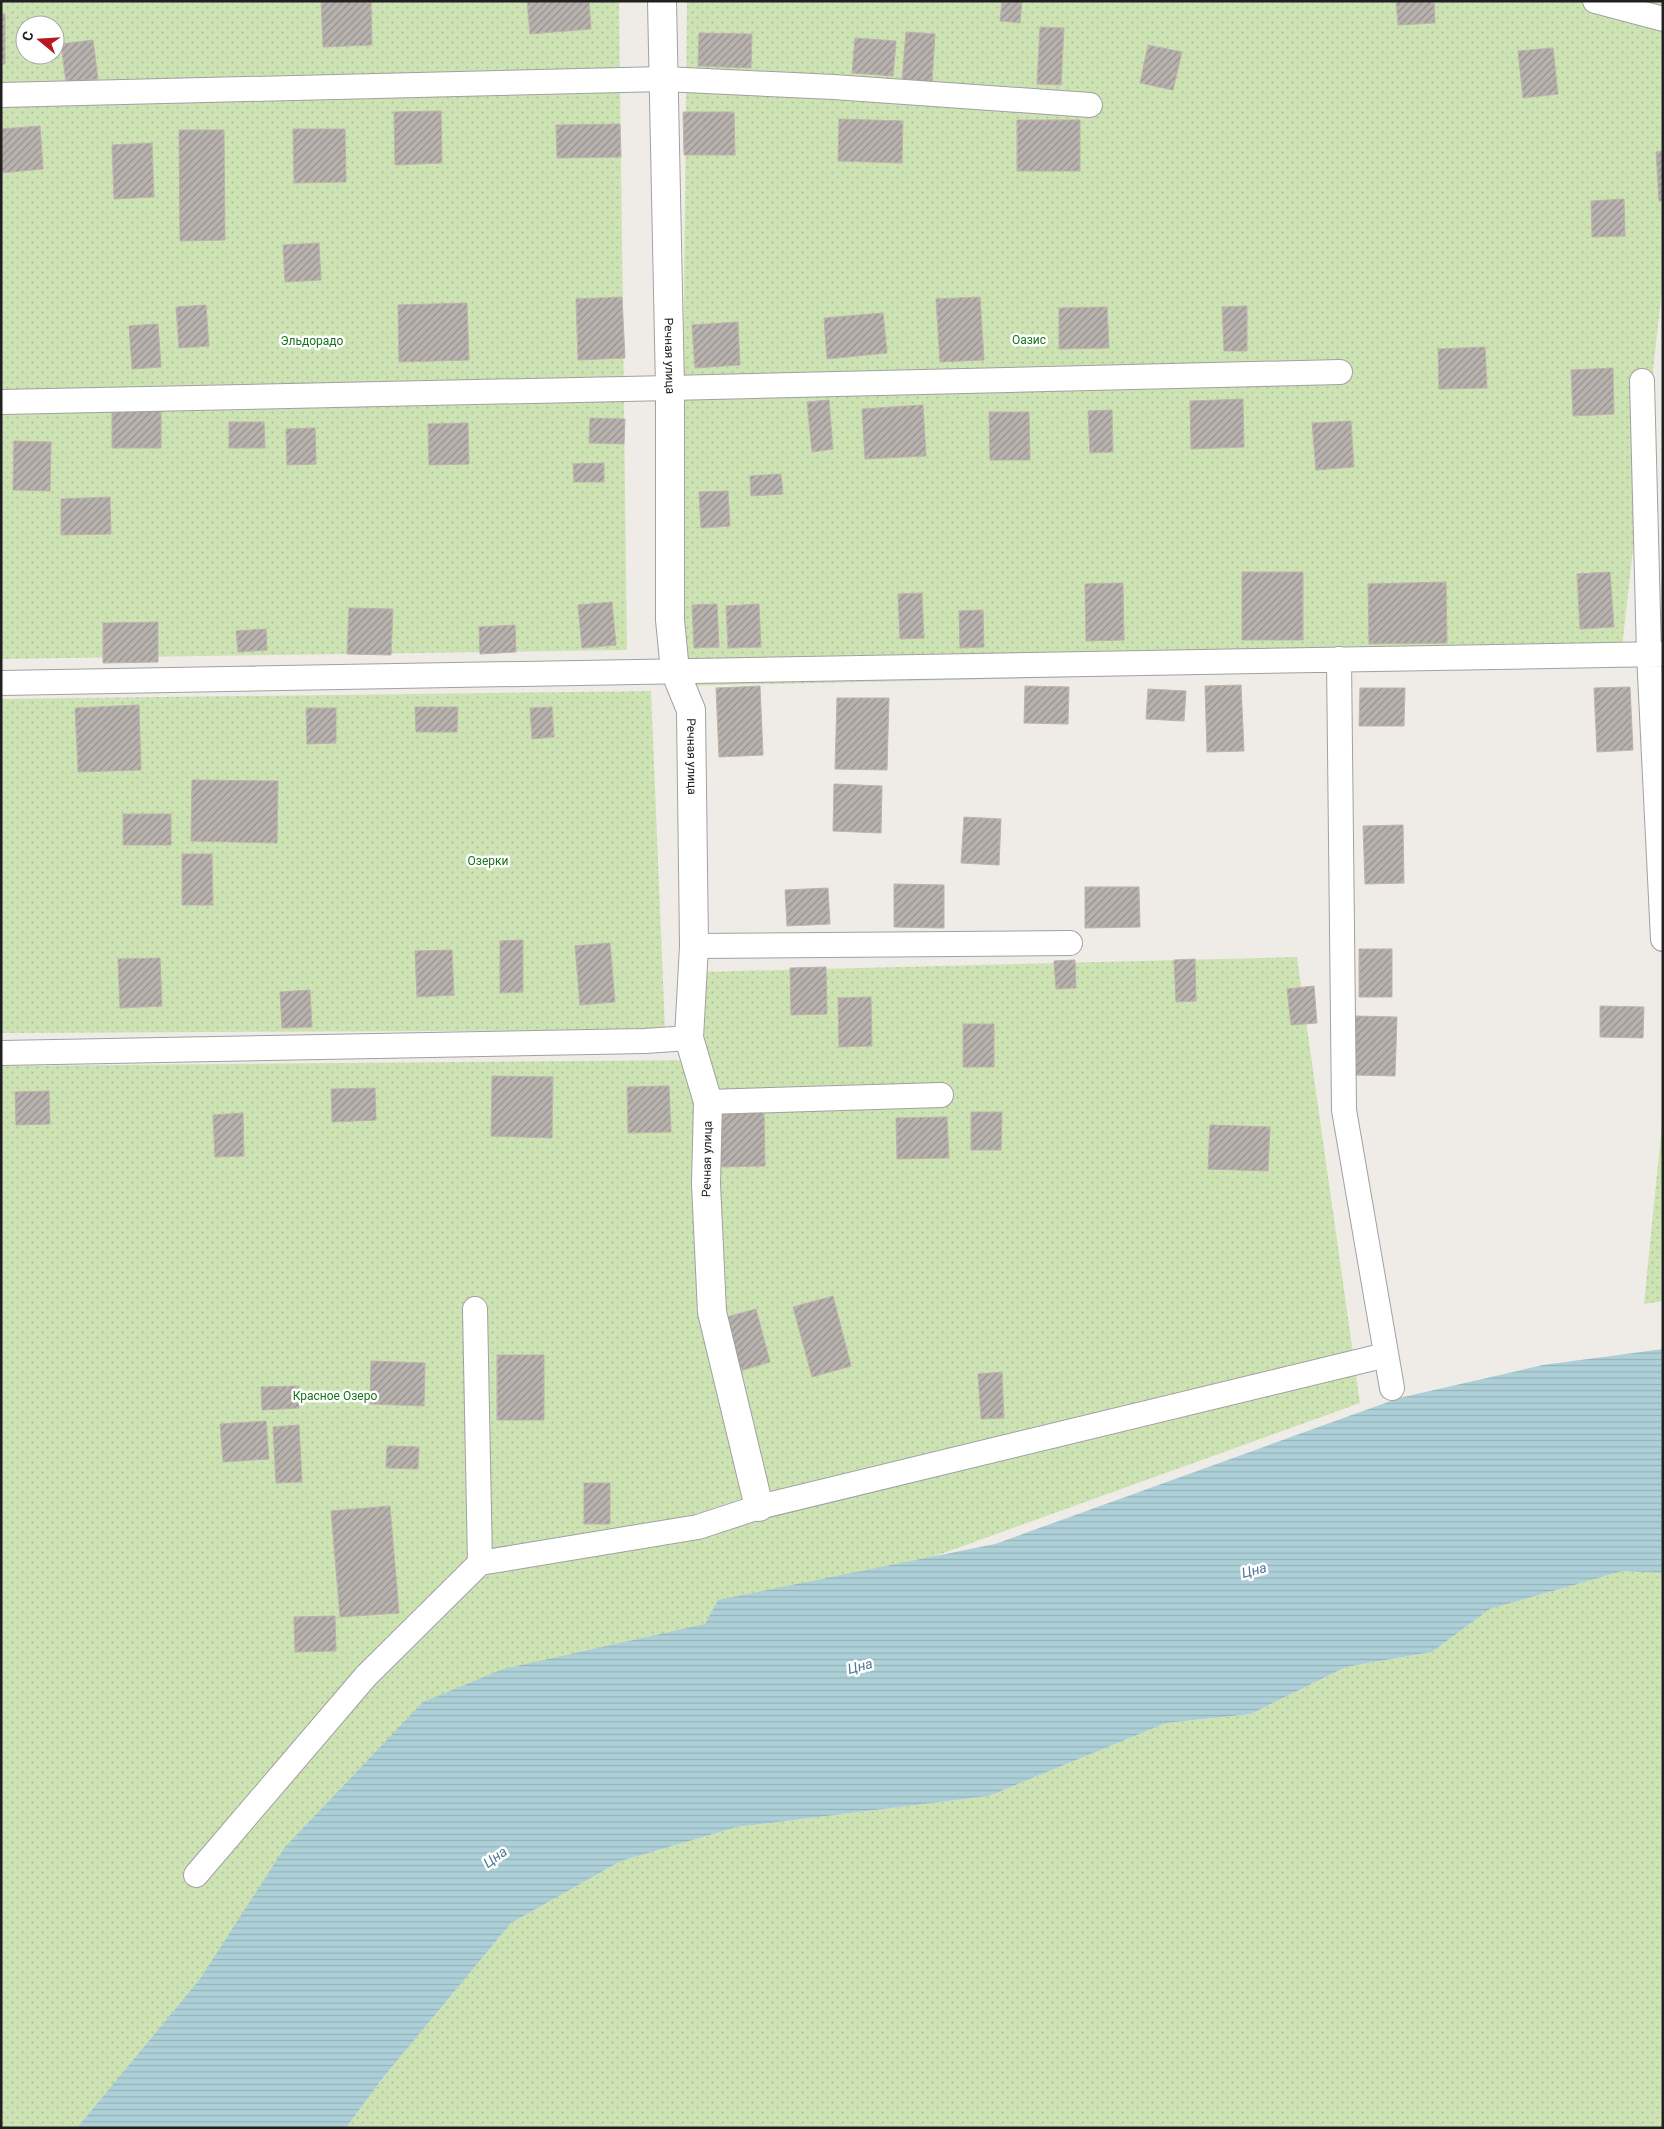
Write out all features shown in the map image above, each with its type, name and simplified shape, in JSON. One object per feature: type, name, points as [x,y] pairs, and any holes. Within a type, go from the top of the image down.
[{"type":"street","name":"Речная улица","points":[[662,1],[670,388],[670,620],[675,671],[691,710],[694,946],[689,1038],[708,1102],[706,1184],[712,1312],[759,1507]]},
{"type":"lane","points":[[1595,1],[1663,20]]},
{"type":"lane","points":[[1,95],[664,79],[834,87],[1090,105]]},
{"type":"lane","points":[[1,402],[1340,372]]},
{"type":"lane","points":[[1642,381],[1656,654],[1663,939]]},
{"type":"lane","points":[[1,683],[1656,654]]},
{"type":"lane","points":[[1339,659],[1344,1110],[1392,1388]]},
{"type":"lane","points":[[694,946],[1070,942]]},
{"type":"lane","points":[[1,1053],[635,1041],[689,1038]]},
{"type":"lane","points":[[708,1102],[941,1095]]},
{"type":"lane","points":[[475,1309],[480,1562]]},
{"type":"lane","points":[[196,1875],[366,1676],[480,1562],[698,1527],[759,1507],[1386,1355]]},
{"type":"green space","name":"Эльдорадо","points":[[1,1],[619,1],[627,650],[1,659]]},
{"type":"green space","name":"Оазис","points":[[687,1],[1663,1],[1663,281],[1620,665],[680,686]]},
{"type":"green space","name":"Озерки","points":[[651,691],[665,1030],[1,1033],[1,699]]},
{"type":"green space","name":"Красное Озеро","points":[[1297,957],[1360,1403],[738,1627],[113,2128],[1,2128],[1,1066],[696,1060],[698,972]]},
{"type":"green space","points":[[1663,1114],[1663,1301],[1644,1304]]},
{"type":"green space","points":[[1623,1571],[1663,1573],[1663,2128],[346,2128],[382,2079],[511,1923],[621,1861],[737,1827],[989,1796],[1166,1723],[1251,1714],[1346,1667],[1432,1652],[1490,1609]]},
{"type":"water","name":"Цна","points":[[1663,1349],[1663,1573],[1623,1571],[1490,1609],[1432,1652],[1346,1667],[1251,1714],[1166,1723],[989,1796],[737,1827],[621,1861],[511,1923],[382,2079],[346,2128],[77,2128],[200,1979],[285,1847],[423,1702],[503,1669],[705,1624],[718,1600],[995,1544],[1399,1398],[1543,1365]]},
{"type":"building","points":[[321,1],[371,1],[372,45],[323,47]]},
{"type":"building","points":[[527,1],[589,1],[591,29],[530,34]]},
{"type":"building","points":[[1002,1],[1022,1],[1020,23],[1000,21]]},
{"type":"building","points":[[1396,1],[1434,1],[1435,23],[1398,25]]},
{"type":"building","points":[[1,14],[5,14],[5,64],[1,64]]},
{"type":"building","points":[[1040,27],[1064,28],[1061,85],[1037,84]]},
{"type":"building","points":[[906,32],[935,34],[932,83],[902,80]]},
{"type":"building","points":[[699,33],[752,34],[751,68],[698,66]]},
{"type":"building","points":[[855,38],[896,41],[893,76],[852,73]]},
{"type":"building","points":[[93,40],[98,79],[66,82],[64,65],[65,44]]},
{"type":"building","points":[[1148,45],[1182,52],[1173,90],[1140,83]]},
{"type":"building","points":[[1553,48],[1558,94],[1523,98],[1518,51]]},
{"type":"building","points":[[441,111],[442,163],[395,165],[394,112]]},
{"type":"building","points":[[683,112],[734,112],[735,155],[684,155]]},
{"type":"building","points":[[839,119],[903,121],[902,163],[838,161]]},
{"type":"building","points":[[1017,120],[1080,120],[1080,171],[1017,171]]},
{"type":"building","points":[[620,124],[621,157],[557,158],[556,125]]},
{"type":"building","points":[[40,126],[43,169],[1,173],[1,129]]},
{"type":"building","points":[[293,129],[345,129],[346,182],[294,183]]},
{"type":"building","points":[[179,130],[224,130],[225,240],[180,241]]},
{"type":"building","points":[[152,143],[154,197],[114,199],[112,145]]},
{"type":"building","points":[[1663,151],[1663,201],[1659,201],[1656,152]]},
{"type":"building","points":[[1624,199],[1625,236],[1592,237],[1591,201]]},
{"type":"building","points":[[319,243],[321,280],[285,282],[283,245]]},
{"type":"building","points":[[622,297],[625,358],[578,360],[576,299]]},
{"type":"building","points":[[980,297],[984,360],[940,362],[936,299]]},
{"type":"building","points":[[467,303],[469,360],[399,362],[398,305]]},
{"type":"building","points":[[206,305],[209,346],[179,348],[176,307]]},
{"type":"building","points":[[1247,306],[1247,351],[1224,351],[1222,307]]},
{"type":"building","points":[[1107,307],[1109,348],[1059,349],[1059,308]]},
{"type":"building","points":[[883,313],[887,353],[827,359],[824,318]]},
{"type":"building","points":[[738,322],[740,365],[695,368],[692,325]]},
{"type":"building","points":[[158,324],[161,367],[132,369],[129,326]]},
{"type":"building","points":[[1485,347],[1487,388],[1439,389],[1438,349]]},
{"type":"building","points":[[1613,368],[1614,414],[1573,416],[1571,370]]},
{"type":"building","points":[[1243,399],[1244,447],[1191,449],[1190,401]]},
{"type":"building","points":[[829,400],[833,449],[812,452],[807,402]]},
{"type":"building","points":[[923,405],[926,456],[865,459],[862,409]]},
{"type":"building","points":[[1112,410],[1113,452],[1090,453],[1088,411]]},
{"type":"building","points":[[161,411],[161,448],[112,448],[112,412]]},
{"type":"building","points":[[989,412],[1029,412],[1030,460],[990,460]]},
{"type":"building","points":[[590,418],[625,419],[624,444],[589,443]]},
{"type":"building","points":[[1351,421],[1354,467],[1316,470],[1312,423]]},
{"type":"building","points":[[229,422],[264,422],[265,448],[229,448]]},
{"type":"building","points":[[468,423],[469,464],[429,465],[428,424]]},
{"type":"building","points":[[315,428],[316,464],[287,465],[286,429]]},
{"type":"building","points":[[14,441],[51,442],[50,491],[13,490]]},
{"type":"building","points":[[604,463],[604,482],[574,482],[573,464]]},
{"type":"building","points":[[781,474],[783,494],[751,496],[750,476]]},
{"type":"building","points":[[728,491],[730,526],[701,528],[699,492]]},
{"type":"building","points":[[110,497],[111,534],[61,535],[61,499]]},
{"type":"building","points":[[1242,572],[1303,572],[1303,640],[1242,640]]},
{"type":"building","points":[[1610,572],[1614,627],[1580,629],[1577,574]]},
{"type":"building","points":[[1446,582],[1447,643],[1369,644],[1368,584]]},
{"type":"building","points":[[1123,583],[1124,640],[1086,641],[1085,584]]},
{"type":"building","points":[[922,593],[924,638],[900,639],[898,594]]},
{"type":"building","points":[[612,602],[616,645],[582,648],[578,605]]},
{"type":"building","points":[[717,604],[719,647],[694,648],[692,605]]},
{"type":"building","points":[[759,604],[761,647],[728,648],[726,606]]},
{"type":"building","points":[[349,608],[393,609],[391,655],[347,654]]},
{"type":"building","points":[[983,610],[984,647],[960,648],[959,611]]},
{"type":"building","points":[[158,622],[158,662],[103,663],[103,623]]},
{"type":"building","points":[[515,625],[516,652],[480,654],[479,627]]},
{"type":"building","points":[[266,629],[267,650],[238,652],[236,631]]},
{"type":"building","points":[[1241,685],[1244,751],[1207,752],[1205,686]]},
{"type":"building","points":[[760,686],[763,755],[719,757],[716,688]]},
{"type":"building","points":[[1025,686],[1069,687],[1068,724],[1024,723]]},
{"type":"building","points":[[1630,687],[1633,750],[1597,752],[1594,688]]},
{"type":"building","points":[[1360,688],[1405,688],[1404,726],[1359,726]]},
{"type":"building","points":[[1148,689],[1186,691],[1184,721],[1146,719]]},
{"type":"building","points":[[837,698],[889,698],[887,770],[835,769]]},
{"type":"building","points":[[139,705],[141,770],[78,772],[75,708]]},
{"type":"building","points":[[415,707],[458,707],[457,732],[416,732]]},
{"type":"building","points":[[552,707],[554,737],[532,739],[530,708]]},
{"type":"building","points":[[306,708],[336,708],[336,743],[307,744]]},
{"type":"building","points":[[192,780],[278,781],[277,843],[191,841]]},
{"type":"building","points":[[834,784],[882,786],[881,833],[833,831]]},
{"type":"building","points":[[123,814],[171,814],[171,845],[123,845]]},
{"type":"building","points":[[964,817],[1001,819],[999,865],[961,863]]},
{"type":"building","points":[[1403,825],[1404,883],[1365,884],[1363,826]]},
{"type":"building","points":[[182,854],[212,854],[213,905],[182,905]]},
{"type":"building","points":[[894,884],[944,885],[944,928],[894,927]]},
{"type":"building","points":[[1085,887],[1139,887],[1140,927],[1085,928]]},
{"type":"building","points":[[828,888],[830,924],[787,926],[785,890]]},
{"type":"building","points":[[523,940],[523,992],[500,993],[500,941]]},
{"type":"building","points":[[610,943],[615,1002],[580,1005],[575,946]]},
{"type":"building","points":[[1359,949],[1392,949],[1392,997],[1359,997]]},
{"type":"building","points":[[452,950],[454,995],[417,997],[415,951]]},
{"type":"building","points":[[160,958],[162,1006],[120,1008],[118,959]]},
{"type":"building","points":[[1195,959],[1196,1001],[1176,1002],[1174,960]]},
{"type":"building","points":[[1075,960],[1076,988],[1056,989],[1054,961]]},
{"type":"building","points":[[826,967],[827,1014],[791,1015],[790,968]]},
{"type":"building","points":[[1314,986],[1317,1023],[1291,1025],[1287,989]]},
{"type":"building","points":[[310,990],[312,1027],[282,1028],[280,992]]},
{"type":"building","points":[[871,997],[872,1046],[839,1047],[838,998]]},
{"type":"building","points":[[1600,1006],[1644,1007],[1643,1038],[1600,1037]]},
{"type":"building","points":[[1355,1016],[1397,1017],[1395,1076],[1354,1075]]},
{"type":"building","points":[[963,1024],[994,1024],[994,1067],[963,1067]]},
{"type":"building","points":[[492,1076],[553,1077],[552,1138],[491,1136]]},
{"type":"building","points":[[669,1086],[671,1132],[628,1133],[627,1087]]},
{"type":"building","points":[[375,1088],[376,1120],[332,1122],[331,1089]]},
{"type":"building","points":[[49,1091],[50,1124],[16,1125],[15,1092]]},
{"type":"building","points":[[764,1112],[765,1166],[715,1167],[714,1113]]},
{"type":"building","points":[[971,1112],[1002,1112],[1001,1150],[971,1150]]},
{"type":"building","points":[[243,1113],[244,1156],[215,1157],[213,1115]]},
{"type":"building","points":[[947,1117],[949,1158],[897,1159],[896,1118]]},
{"type":"building","points":[[1210,1125],[1270,1127],[1268,1171],[1208,1169]]},
{"type":"building","points":[[833,1296],[851,1366],[812,1377],[793,1307]]},
{"type":"building","points":[[756,1309],[770,1362],[737,1372],[723,1318]]},
{"type":"building","points":[[497,1355],[544,1355],[544,1420],[497,1420]]},
{"type":"building","points":[[371,1361],[425,1363],[424,1406],[370,1404]]},
{"type":"building","points":[[1002,1372],[1004,1418],[981,1419],[978,1374]]},
{"type":"building","points":[[299,1386],[299,1408],[262,1410],[261,1387]]},
{"type":"building","points":[[266,1421],[269,1459],[223,1462],[220,1424]]},
{"type":"building","points":[[299,1425],[302,1482],[276,1483],[273,1427]]},
{"type":"building","points":[[387,1446],[419,1447],[418,1469],[386,1468]]},
{"type":"building","points":[[584,1483],[610,1483],[610,1524],[584,1524]]},
{"type":"building","points":[[390,1506],[399,1613],[340,1617],[331,1511]]},
{"type":"building","points":[[335,1616],[336,1651],[295,1652],[294,1617]]}]
